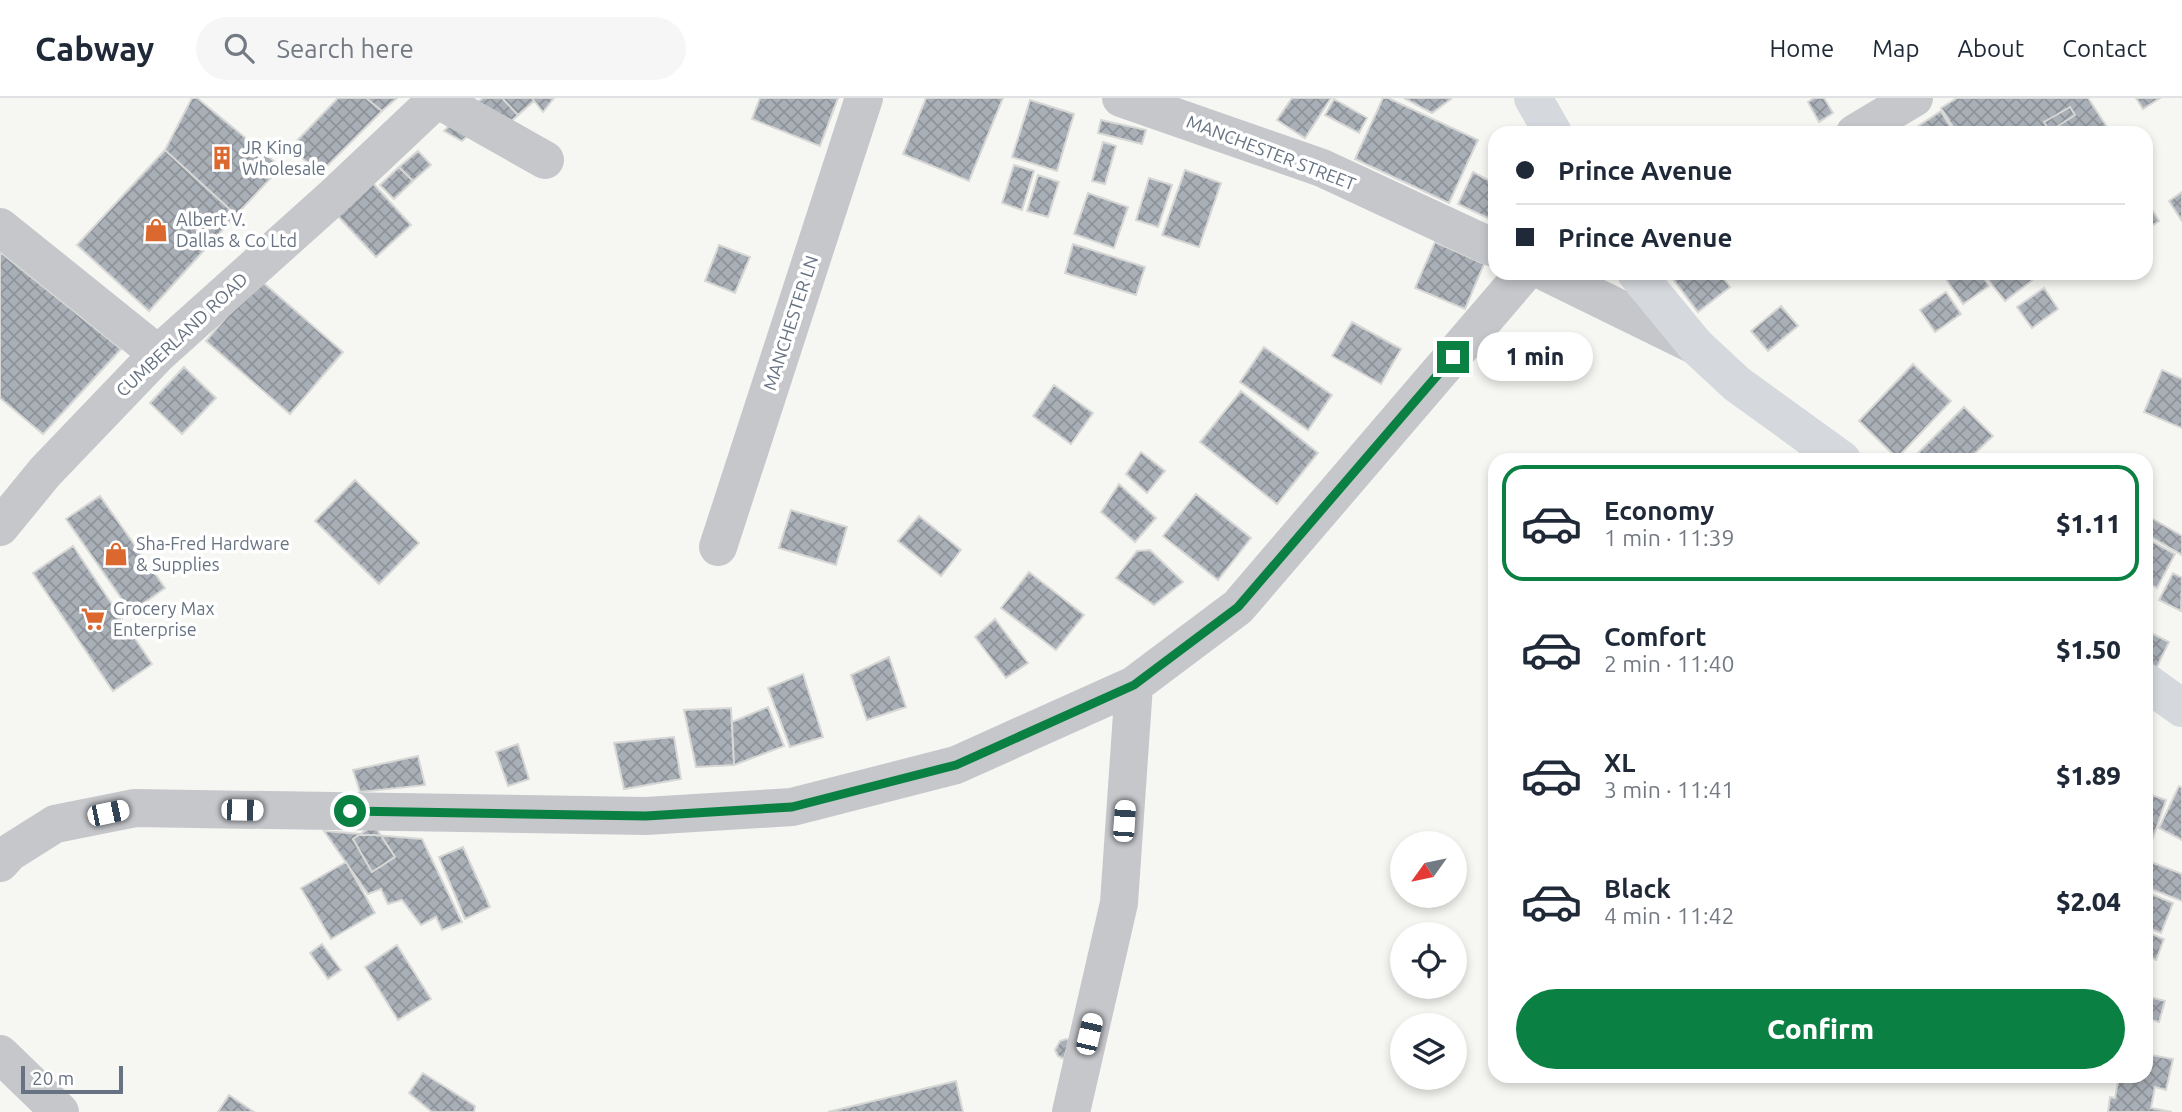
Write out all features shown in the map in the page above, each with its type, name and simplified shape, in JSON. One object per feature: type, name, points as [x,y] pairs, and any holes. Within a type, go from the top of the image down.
[{"type":"main road","points":[[1533,98],[1549,126]]},
{"type":"main road","points":[[1642,280],[1696,346],[1737,384],[1832,453]]},
{"type":"main road","points":[[2153,687],[2182,708]]},
{"type":"street","name":"MANCHESTER LN","points":[[718,547],[864,98]]},
{"type":"street","name":"MANCHESTER STREET","points":[[1121,98],[1322,168],[1488,245]]},
{"type":"street","points":[[1866,126],[1914,98]]},
{"type":"street","points":[[438,99],[545,160]]},
{"type":"street","name":"CUMBERLAND ROAD","points":[[0,527],[45,472],[158,354],[438,99]]},
{"type":"street","points":[[0,227],[158,354]]},
{"type":"street","points":[[0,863],[9,853],[55,824],[135,808],[646,816],[792,807],[956,765],[1134,685],[1238,607],[1518,280]]},
{"type":"street","points":[[1562,280],[1696,346]]},
{"type":"street","points":[[1071,1112],[1119,903],[1134,685]]},
{"type":"street","points":[[0,1054],[60,1112]]},
{"type":"building","name":"JR King Wholesale","points":[[192,98],[197,98],[281,167],[236,215],[165,150]]},
{"type":"building","points":[[338,98],[366,98],[382,111],[320,173],[290,148]]},
{"type":"building","points":[[366,98],[397,98],[382,111]]},
{"type":"building","points":[[483,98],[502,98],[518,115],[504,128],[468,110]]},
{"type":"building","points":[[502,98],[532,98],[534,101],[518,115]]},
{"type":"building","points":[[532,98],[554,98],[543,112]]},
{"type":"building","points":[[760,98],[838,98],[820,146],[752,119]]},
{"type":"building","points":[[926,98],[1003,98],[969,181],[903,154]]},
{"type":"building","points":[[1292,98],[1331,98],[1305,138],[1277,120]]},
{"type":"building","points":[[1383,98],[1478,140],[1449,203],[1355,159]]},
{"type":"building","points":[[1404,98],[1451,98],[1451,99],[1432,113]]},
{"type":"building","points":[[1814,98],[1824,98],[1833,113],[1819,122],[1808,102]]},
{"type":"building","points":[[1957,98],[2088,98],[2106,126],[2058,126],[2075,115],[2070,107],[2044,122],[2046,126],[1953,126],[1941,108]]},
{"type":"building","points":[[1957,98],[2088,98],[2106,126],[1953,126],[1941,108]]},
{"type":"building","points":[[2136,98],[2160,98],[2143,109]]},
{"type":"building","points":[[1334,99],[1367,118],[1359,133],[1325,115]]},
{"type":"building","points":[[1030,100],[1074,114],[1057,171],[1012,157]]},
{"type":"building","points":[[1941,111],[1950,126],[1918,126]]},
{"type":"building","points":[[457,117],[476,128],[462,141],[444,131]]},
{"type":"building","points":[[1101,120],[1146,130],[1142,144],[1098,133]]},
{"type":"building","points":[[1103,142],[1116,146],[1105,184],[1092,181]]},
{"type":"building","name":"Albert V. Dallas & Co Ltd","points":[[165,150],[236,215],[149,311],[77,245]]},
{"type":"building","points":[[418,151],[431,165],[413,181],[399,167]]},
{"type":"building","points":[[1014,165],[1034,171],[1022,210],[1002,203]]},
{"type":"building","points":[[399,167],[413,181],[394,199],[380,185]]},
{"type":"building","points":[[1185,170],[1221,183],[1199,247],[1162,235]]},
{"type":"building","points":[[1473,172],[1488,180],[1488,218],[1458,204]]},
{"type":"building","points":[[1038,175],[1059,182],[1048,217],[1027,211]]},
{"type":"building","points":[[1149,178],[1172,185],[1158,227],[1136,220]]},
{"type":"building","points":[[370,180],[411,225],[376,257],[335,213]]},
{"type":"building","points":[[2182,192],[2182,221],[2169,201]]},
{"type":"building","points":[[1088,193],[1128,207],[1114,248],[1074,234]]},
{"type":"building","points":[[2153,211],[2159,221],[2153,225]]},
{"type":"building","points":[[2153,211],[2159,221],[2153,225]]},
{"type":"building","points":[[1435,242],[1484,264],[1465,309],[1415,288]]},
{"type":"building","points":[[1073,244],[1145,267],[1136,295],[1065,273]]},
{"type":"building","points":[[719,245],[750,257],[735,293],[705,281]]},
{"type":"building","points":[[0,252],[121,349],[43,434],[0,398]]},
{"type":"building","points":[[259,279],[343,352],[290,414],[206,341]]},
{"type":"building","points":[[1674,280],[1724,280],[1730,287],[1698,312]]},
{"type":"building","points":[[1947,280],[1985,280],[1989,286],[1963,304]]},
{"type":"building","points":[[1988,280],[2032,280],[2005,301]]},
{"type":"building","points":[[2044,288],[2058,309],[2032,328],[2017,307]]},
{"type":"building","points":[[1946,292],[1961,314],[1935,332],[1920,310]]},
{"type":"building","points":[[1781,306],[1798,326],[1768,351],[1751,331]]},
{"type":"building","points":[[1352,322],[1401,349],[1381,384],[1332,356]]},
{"type":"building","points":[[1264,347],[1332,395],[1308,430],[1240,382]]},
{"type":"building","points":[[1913,364],[1951,401],[1902,453],[1892,453],[1859,421]]},
{"type":"building","points":[[184,367],[216,398],[182,434],[150,403]]},
{"type":"building","points":[[2162,370],[2182,379],[2182,428],[2144,412]]},
{"type":"building","points":[[1054,385],[1093,413],[1071,444],[1033,416]]},
{"type":"building","points":[[1241,391],[1318,453],[1277,504],[1200,442]]},
{"type":"building","points":[[1964,407],[1993,436],[1975,453],[1918,453]]},
{"type":"building","points":[[1141,452],[1165,471],[1147,493],[1126,474]]},
{"type":"building","points":[[355,480],[419,543],[379,584],[315,521]]},
{"type":"building","points":[[1119,484],[1156,518],[1135,542],[1101,512]]},
{"type":"building","points":[[1196,494],[1251,538],[1218,580],[1163,536]]},
{"type":"building","name":"Sha-Fred Hardware & Supplies","points":[[100,496],[165,588],[131,612],[66,519]]},
{"type":"building","points":[[791,510],[847,527],[836,565],[779,548]]},
{"type":"building","points":[[919,516],[961,550],[941,576],[898,541]]},
{"type":"building","points":[[2153,519],[2182,536],[2182,555],[2153,538]]},
{"type":"building","points":[[2153,542],[2175,554],[2157,588],[2153,586]]},
{"type":"building","name":"Grocery Max Enterprise","points":[[73,546],[152,664],[113,691],[33,573]]},
{"type":"building","points":[[1150,550],[1183,582],[1154,605],[1116,578],[1137,551]]},
{"type":"building","points":[[1029,572],[1084,615],[1056,650],[1001,608]]},
{"type":"building","points":[[2173,573],[2182,578],[2181,611],[2159,600]]},
{"type":"building","points":[[995,619],[1028,663],[1006,678],[975,637]]},
{"type":"building","points":[[2153,634],[2169,642],[2153,672]]},
{"type":"building","points":[[889,657],[906,707],[867,720],[851,675]]},
{"type":"building","points":[[803,674],[823,737],[790,747],[768,688]]},
{"type":"building","points":[[768,707],[784,746],[734,765],[732,722]]},
{"type":"building","points":[[731,708],[734,765],[696,767],[684,710]]},
{"type":"building","points":[[674,737],[681,779],[624,789],[614,743]]},
{"type":"building","points":[[518,744],[529,779],[508,786],[496,752]]},
{"type":"building","points":[[418,756],[425,785],[360,792],[353,770]]},
{"type":"building","points":[[2179,786],[2182,788],[2182,840],[2159,828]]},
{"type":"building","points":[[2153,795],[2166,800],[2153,838]]},
{"type":"building","points":[[374,825],[395,857],[372,872],[353,839]]},
{"type":"building","points":[[324,831],[422,839],[462,922],[442,930],[436,917],[421,925],[402,900],[388,904],[381,889],[368,894]]},
{"type":"building","points":[[463,847],[490,907],[465,919],[439,857]]},
{"type":"building","points":[[346,862],[375,913],[331,939],[301,888]]},
{"type":"building","points":[[2153,863],[2182,874],[2182,901],[2153,890]]},
{"type":"building","points":[[2153,895],[2173,903],[2161,933],[2153,930]]},
{"type":"building","points":[[2153,935],[2164,939],[2156,960],[2153,959]]},
{"type":"building","points":[[322,944],[341,970],[328,979],[310,953]]},
{"type":"building","points":[[397,945],[431,999],[398,1020],[365,967]]},
{"type":"building","points":[[2153,998],[2165,1001],[2159,1022],[2153,1020]]},
{"type":"building","points":[[1069,1040],[1064,1059],[1058,1056],[1055,1050],[1060,1041]]},
{"type":"building","points":[[2153,1055],[2173,1059],[2166,1090],[2155,1087],[2151,1108],[2172,1112],[2108,1112],[2110,1097],[2115,1098],[2118,1083],[2153,1083]]},
{"type":"building","points":[[423,1073],[475,1106],[474,1112],[432,1112],[409,1093]]},
{"type":"building","points":[[956,1081],[963,1112],[828,1112]]},
{"type":"building","points":[[229,1095],[254,1112],[218,1112]]},
{"type":"place","name":"JR King Wholesale","points":[[222,158]]},
{"type":"place","name":"Albert V. Dallas & Co Ltd","points":[[156,230]]},
{"type":"place","name":"Sha-Fred Hardware & Supplies","points":[[116,554]]},
{"type":"place","name":"Grocery Max Enterprise","points":[[93,619]]},
{"type":"route","points":[[350,811],[646,816],[792,807],[956,765],[1134,685],[1238,607],[1453,357]]}]
